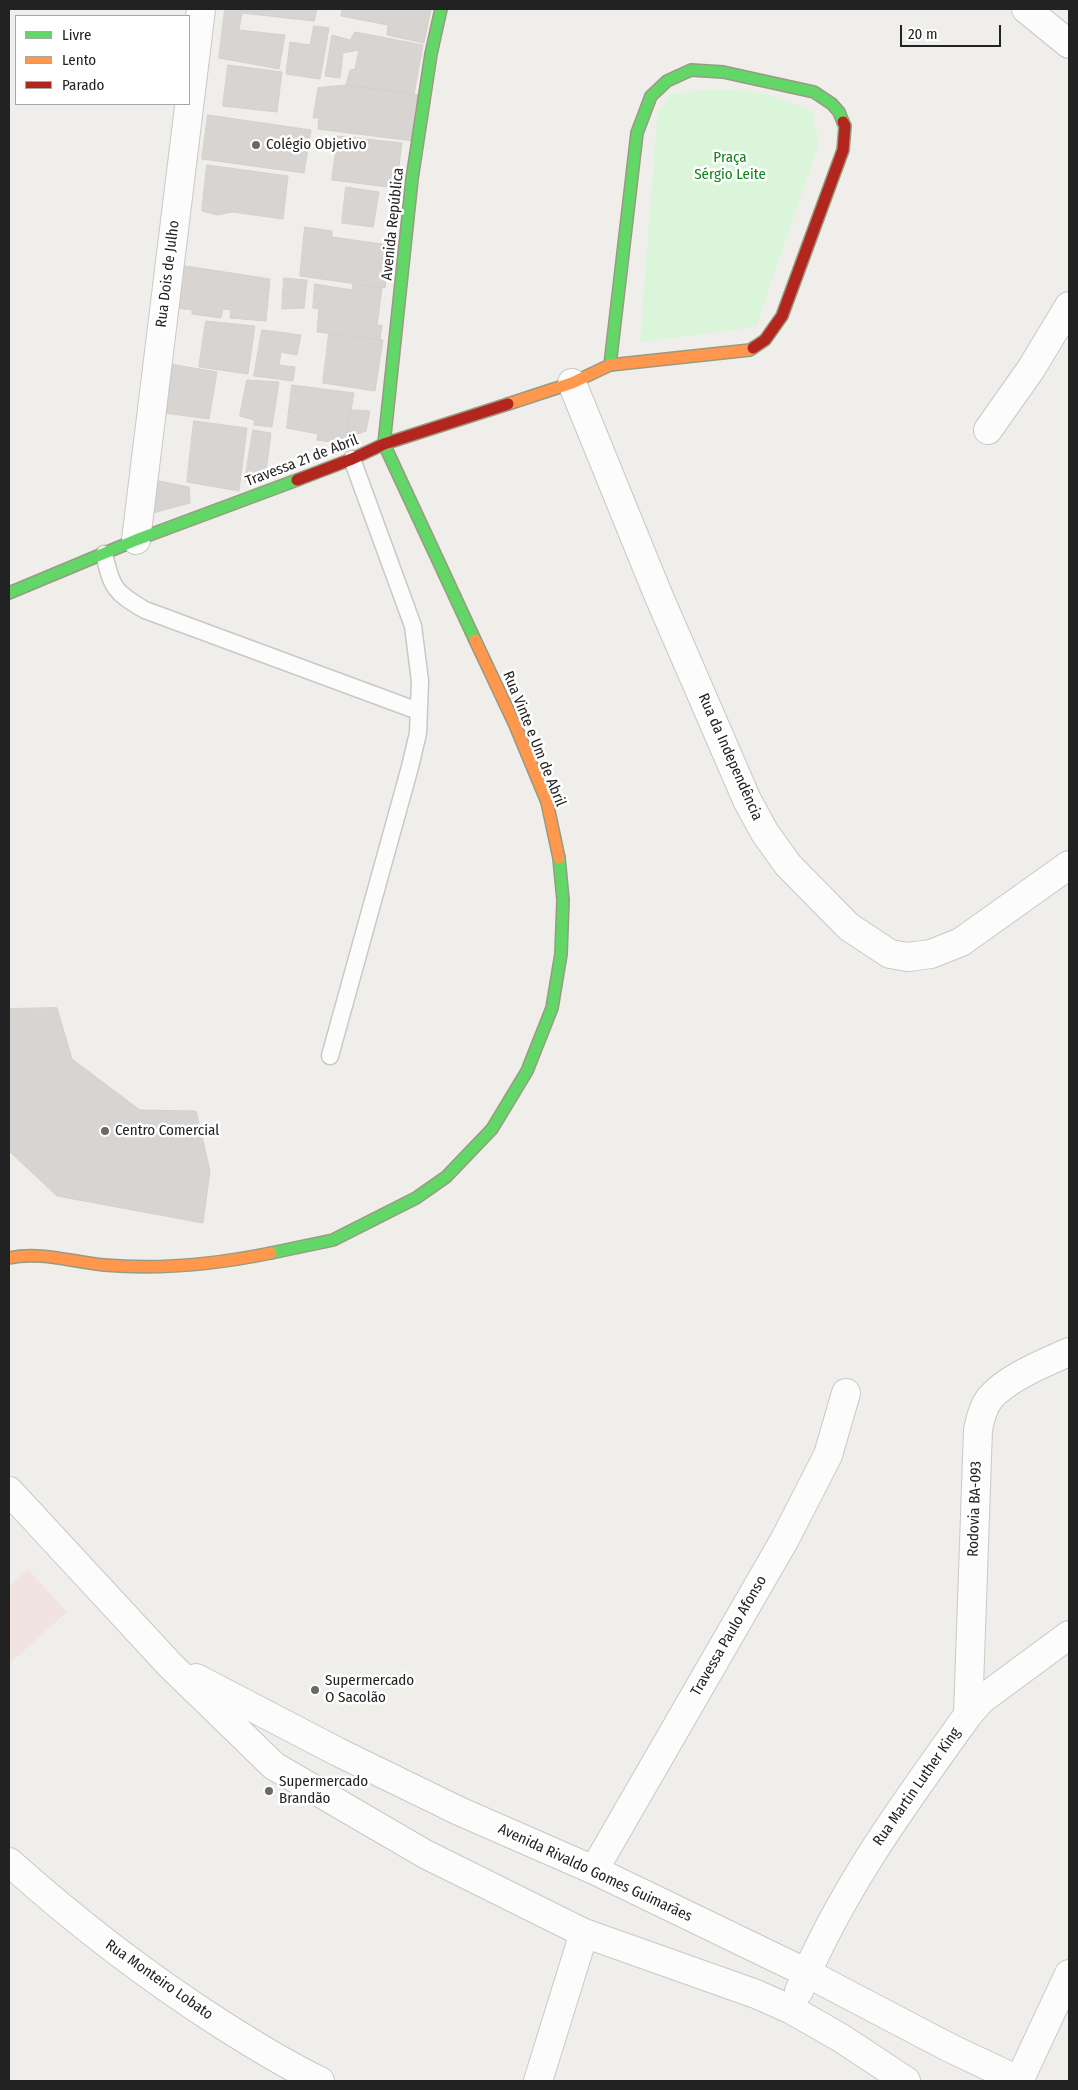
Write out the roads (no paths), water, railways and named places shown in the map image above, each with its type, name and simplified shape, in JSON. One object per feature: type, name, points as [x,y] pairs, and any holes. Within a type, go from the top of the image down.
[{"type":"street","name":"Rua Dois de Julho","points":[[190,99],[201,9]]},
{"type":"street","name":"Avenida República","points":[[384,444],[412,179],[431,54],[441,9]]},
{"type":"street","points":[[1026,9],[1069,44]]},
{"type":"street","points":[[691,70],[723,72],[814,92],[832,104],[839,112],[845,126],[843,150],[782,316],[765,340],[750,350],[610,366],[637,133],[651,96],[667,81],[691,70]]},
{"type":"street","name":"Rua Dois de Julho","points":[[136,540],[189,105]]},
{"type":"street","points":[[988,430],[1031,370],[1069,306]]},
{"type":"street","name":"Travessa 21 de Abril","points":[[9,593],[136,540],[352,459],[384,444],[572,383],[610,366]]},
{"type":"street","name":"Rua da Independência","points":[[572,383],[657,592],[747,800],[765,833],[788,865],[849,927],[890,954],[908,957],[931,954],[961,942],[1069,865]]},
{"type":"street","name":"Rua Vinte e Um de Abril","points":[[9,1258],[26,1254],[104,1265],[176,1266],[242,1259],[333,1240],[416,1198],[446,1177],[492,1129],[527,1071],[552,1008],[561,954],[563,900],[558,848],[547,802],[515,725],[384,444]]},
{"type":"street","name":"Rodovia BA-093","points":[[968,1715],[978,1430],[981,1414],[990,1398],[1008,1382],[1069,1352]]},
{"type":"street","name":"Travessa Paulo Afonso","points":[[594,1870],[784,1539],[828,1454],[846,1393]]},
{"type":"street","name":"Avenida Rivaldo Gomes Guimarães","points":[[9,1491],[170,1665],[274,1766],[425,1854],[584,1933],[756,1994],[792,2010],[842,2038],[906,2081]]},
{"type":"street","name":"Rua Martin Luther King","points":[[792,2010],[807,1973],[868,1857],[968,1715],[981,1700],[1069,1635]]},
{"type":"street","name":"Avenida Rivaldo Gomes Guimarães","points":[[170,1665],[338,1752],[451,1807],[594,1870],[807,1973],[950,2048],[1020,2081]]},
{"type":"street","name":"Rua Monteiro Lobato","points":[[9,1862],[61,1908],[169,1991],[283,2064],[320,2081]]},
{"type":"street","points":[[538,2081],[584,1933]]},
{"type":"street","points":[[1020,2081],[1069,1974]]},
{"type":"lane","points":[[330,1056],[410,767],[418,733],[420,681],[413,626],[352,459]]},
{"type":"lane","points":[[104,554],[111,582],[118,593],[145,610],[418,711]]},
{"type":"place","name":"Colégio Objetivo","points":[[256,145]]},
{"type":"place","name":"Centro Comercial","points":[[105,1131]]},
{"type":"place","name":"Supermercado O Sacolão","points":[[315,1690]]},
{"type":"place","name":"Supermercado Brandão","points":[[269,1791]]},
{"type":"park label","name":"Praça Sérgio Leite","points":[[730,166]]}]
